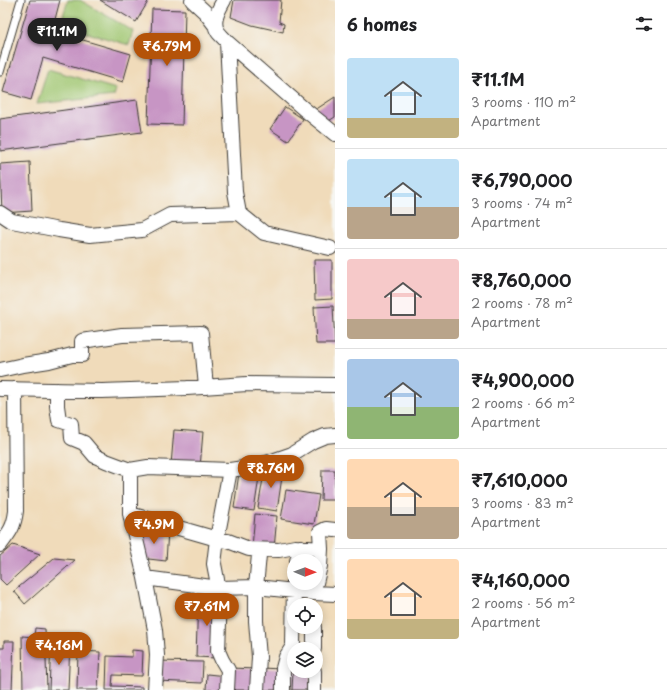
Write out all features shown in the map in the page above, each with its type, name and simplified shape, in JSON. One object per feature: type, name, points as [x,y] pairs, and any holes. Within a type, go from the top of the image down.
[{"type":"street","points":[[192,0],[205,12],[227,42],[335,134]]},
{"type":"street","points":[[216,28],[216,18],[222,3]]},
{"type":"street","points":[[227,42],[234,192],[239,213],[264,233],[330,248]]},
{"type":"street","points":[[0,213],[12,221],[90,235],[142,230],[170,215],[239,213]]},
{"type":"street","points":[[0,370],[72,355],[82,355],[82,341],[122,335],[201,333],[206,387]]},
{"type":"street","points":[[0,389],[102,391],[247,384],[335,385]]},
{"type":"street","points":[[0,545],[13,528],[15,519],[15,389]]},
{"type":"street","points":[[57,390],[59,420],[71,424],[72,438],[84,443],[95,456],[130,470],[148,467],[230,470],[250,467],[292,454],[313,441],[325,436],[335,435]]},
{"type":"street","points":[[130,470],[130,514],[155,630],[157,655],[155,690]]},
{"type":"street","points":[[227,690],[228,670],[218,651],[220,595],[214,564],[217,539],[230,470]]},
{"type":"street","points":[[130,514],[228,541],[249,549],[279,550],[295,547],[321,549]]},
{"type":"street","points":[[335,530],[326,529],[320,532],[320,566],[315,591],[335,594]]},
{"type":"street","points":[[300,554],[302,547]]},
{"type":"street","points":[[257,690],[259,657],[256,621],[256,587],[260,550]]},
{"type":"street","points":[[145,578],[219,588],[287,586]]},
{"type":"street","points":[[283,690],[283,668],[286,657],[293,646],[294,590]]},
{"type":"street","points":[[314,678],[314,690]]},
{"type":"lane","points":[[0,72],[21,0]]},
{"type":"green space","points":[[68,0],[80,0],[133,31],[129,45],[60,25]]},
{"type":"green space","points":[[48,69],[116,89],[114,96],[37,104]]},
{"type":"building","points":[[30,0],[60,0],[52,31],[131,54],[123,82],[43,58],[31,100],[3,92]]},
{"type":"building","points":[[100,0],[149,0],[136,22]]},
{"type":"building","points":[[234,0],[281,0],[279,22],[284,24],[283,32],[252,25],[231,17]]},
{"type":"building","points":[[152,9],[185,10],[182,125],[148,124]]},
{"type":"building","points":[[335,97],[335,117],[324,124],[315,110]]},
{"type":"building","points":[[137,100],[142,132],[0,151],[0,119]]},
{"type":"building","points":[[285,107],[303,119],[288,141],[270,129]]},
{"type":"building","points":[[30,162],[32,211],[2,213],[0,164]]},
{"type":"building","points":[[314,260],[332,260],[332,299],[315,300]]},
{"type":"building","points":[[333,306],[335,344],[316,344],[314,307]]},
{"type":"building","points":[[174,430],[203,432],[200,468],[171,465]]},
{"type":"building","points":[[265,467],[283,470],[277,511],[258,508]]},
{"type":"building","points":[[322,470],[335,470],[335,500],[321,500]]},
{"type":"building","points":[[239,473],[259,477],[254,511],[234,508]]},
{"type":"building","points":[[286,490],[319,495],[314,524],[281,519]]},
{"type":"building","points":[[255,514],[277,516],[274,549],[252,547]]},
{"type":"building","points":[[143,528],[168,531],[166,561],[140,558]]},
{"type":"building","points":[[13,545],[40,554],[6,585],[0,579],[0,556]]},
{"type":"building","points":[[54,558],[75,560],[25,604],[14,591]]},
{"type":"building","points":[[198,597],[219,597],[216,658],[196,657]]},
{"type":"building","points":[[35,628],[45,629],[47,690],[23,690],[22,636],[34,637]]},
{"type":"building","points":[[4,641],[14,641],[12,690],[0,690],[0,648],[4,648]]},
{"type":"building","points":[[51,642],[70,643],[68,690],[49,690]]},
{"type":"building","points":[[132,650],[143,651],[142,676],[113,675],[112,686],[142,687],[142,690],[106,690],[107,656],[132,657]]},
{"type":"building","points":[[78,651],[100,652],[98,690],[77,690]]},
{"type":"building","points":[[158,661],[203,662],[202,683],[157,681]]},
{"type":"building","points":[[230,668],[256,669],[255,690],[229,690]]},
{"type":"building","points":[[262,668],[280,669],[279,690],[261,690]]},
{"type":"building","points":[[207,674],[226,676],[226,690],[206,690]]},
{"type":"building","points":[[293,678],[310,678],[310,690],[292,690]]}]
